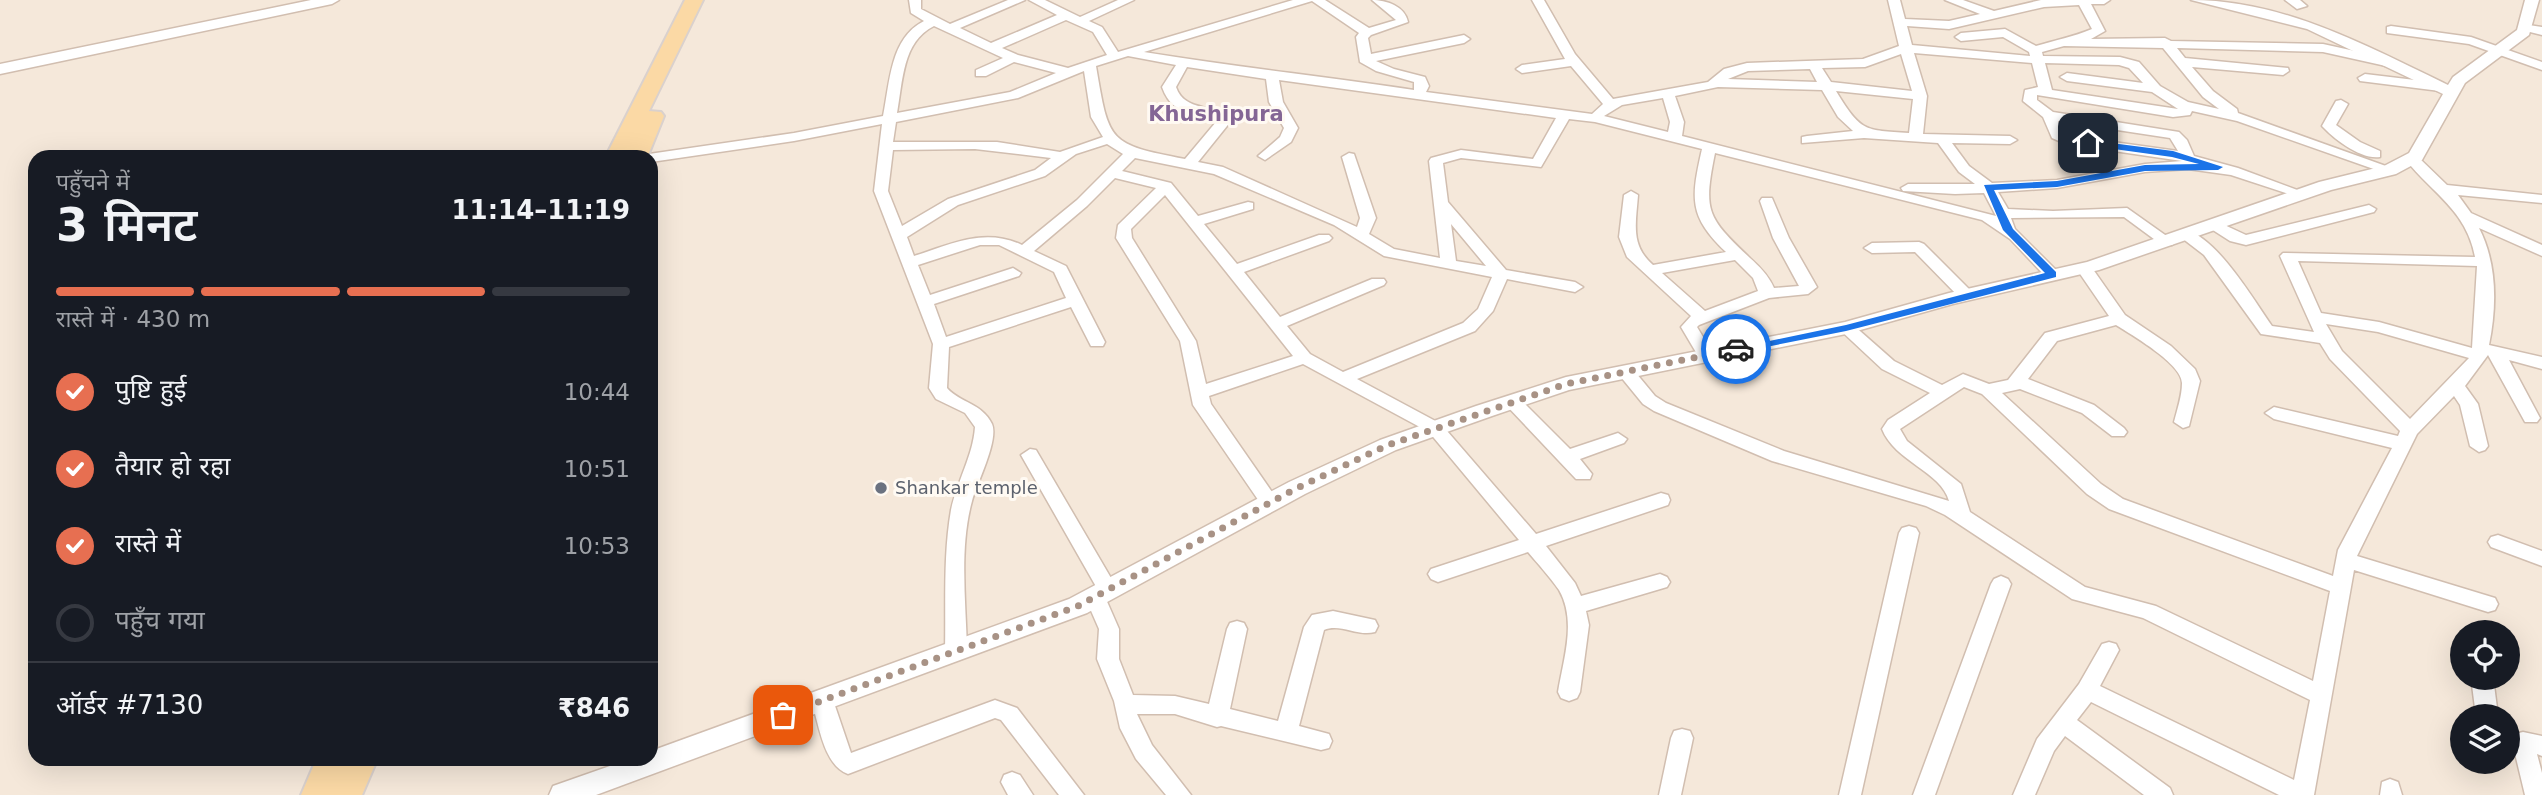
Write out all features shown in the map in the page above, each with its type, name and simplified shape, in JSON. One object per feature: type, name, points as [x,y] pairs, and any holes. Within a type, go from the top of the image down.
[{"type":"main road","points":[[619,150],[694,0]]},
{"type":"main road","points":[[640,150],[707,0]]},
{"type":"main road","points":[[318,795],[330,766]]},
{"type":"main road","points":[[345,795],[357,766]]},
{"type":"street","points":[[0,63],[304,0]]},
{"type":"street","points":[[0,69],[332,0]]},
{"type":"street","points":[[915,0],[915,10],[933,21],[1013,58],[1069,72]]},
{"type":"street","points":[[950,28],[1019,0]]},
{"type":"street","points":[[1035,0],[1082,20],[1098,30],[1114,57]]},
{"type":"street","points":[[1082,20],[1128,0]]},
{"type":"street","points":[[658,157],[794,137],[1013,95],[1089,64],[1306,0]]},
{"type":"street","points":[[1317,0],[1367,32]]},
{"type":"street","points":[[1378,0],[1401,16],[1402,22],[1367,32],[1362,37],[1365,59],[1381,70],[1420,80],[1422,86],[1419,94]]},
{"type":"street","points":[[1538,0],[1574,62],[1611,105]]},
{"type":"street","points":[[1894,0],[1920,96],[1916,137]]},
{"type":"street","points":[[1951,0],[1994,15]]},
{"type":"street","points":[[1901,22],[1949,25],[2045,3],[2104,0]]},
{"type":"street","points":[[2198,0],[2312,26],[2445,89]]},
{"type":"street","points":[[658,760],[956,651],[1102,594],[1270,502],[1388,445],[1435,428],[1566,384],[1846,328],[1966,295],[2084,268],[2176,239],[2301,194],[2402,165],[2445,89],[2499,50],[2534,29],[2532,0]]},
{"type":"street","points":[[2038,55],[2099,32],[2083,1]]},
{"type":"street","points":[[991,48],[1069,14]]},
{"type":"street","points":[[933,21],[916,30],[904,47],[889,119],[881,191],[941,344],[937,388],[942,394],[971,409],[984,426],[983,442],[962,503],[956,536],[956,651]]},
{"type":"street","points":[[1949,25],[1982,56]]},
{"type":"street","points":[[2391,30],[2471,41],[2542,66]]},
{"type":"street","points":[[1961,37],[2005,33],[2038,55],[2046,92]]},
{"type":"street","points":[[1365,59],[1464,39]]},
{"type":"street","points":[[2073,41],[2334,49],[2393,64]]},
{"type":"street","points":[[2165,42],[2208,94],[2241,118]]},
{"type":"street","points":[[1717,83],[1729,72],[1747,66],[1865,63],[1906,48],[1982,56],[2038,55],[2127,62],[2155,89],[2183,105],[2241,118],[2402,165]]},
{"type":"street","points":[[1130,53],[1272,75],[1595,118],[1971,212],[2008,230],[2052,274]]},
{"type":"street","points":[[981,73],[1013,58]]},
{"type":"street","points":[[1184,62],[1168,87],[1175,102],[1186,109],[1218,116],[1224,121],[1189,164]]},
{"type":"street","points":[[1522,69],[1574,62]]},
{"type":"street","points":[[2182,62],[2283,71]]},
{"type":"street","points":[[1089,64],[1098,117],[1110,139],[1132,152],[1219,170],[1339,222],[1389,253],[1575,287]]},
{"type":"street","points":[[1814,65],[1843,114],[1864,134]]},
{"type":"street","points":[[1265,156],[1286,139],[1292,128],[1276,103],[1272,75]]},
{"type":"street","points":[[2067,77],[2155,89]]},
{"type":"street","points":[[2365,78],[2445,89]]},
{"type":"street","points":[[1595,118],[1611,105],[1717,83],[1827,86],[1920,96]]},
{"type":"street","points":[[2183,105],[2185,111],[2173,113],[2046,92],[2032,92],[2030,101],[2049,115],[2174,135],[2180,140],[2188,157]]},
{"type":"street","points":[[1668,94],[1677,122],[1674,139]]},
{"type":"street","points":[[2341,104],[2329,126],[2356,145],[2402,165],[2445,189],[2542,199]]},
{"type":"street","points":[[1449,265],[1435,165],[1440,158],[1468,154],[1536,164],[1564,115]]},
{"type":"street","points":[[2049,115],[2057,135],[2066,140],[2188,157],[2301,194]]},
{"type":"street","points":[[1807,140],[1864,134],[2010,140]]},
{"type":"street","points":[[897,236],[953,202],[1040,173],[1080,147],[1110,139]]},
{"type":"street","points":[[1942,139],[1964,169],[1988,187],[2008,230]]},
{"type":"street","points":[[885,146],[1004,144],[1064,157]]},
{"type":"street","points":[[1709,148],[1700,195],[1703,213],[1712,231],[1760,278],[1767,293]]},
{"type":"street","points":[[1024,251],[1082,203],[1132,152]]},
{"type":"street","points":[[1349,157],[1368,218],[1360,235]]},
{"type":"street","points":[[1855,184],[1876,181],[1918,190],[2057,184],[2145,168],[2218,167]]},
{"type":"street","points":[[1112,173],[1166,186],[1197,221],[1304,358],[1435,428],[1568,588],[1579,625],[1569,692]]},
{"type":"street","points":[[1166,186],[1127,224],[1123,232],[1188,341],[1196,369],[1198,393],[1212,420],[1270,502]]},
{"type":"street","points":[[2445,189],[2465,216],[2481,247],[2484,262],[2485,351],[2531,418]]},
{"type":"street","points":[[1631,195],[1628,245],[1650,270],[1702,317]]},
{"type":"street","points":[[1440,201],[1501,274]]},
{"type":"street","points":[[1706,355],[1689,327],[1693,321],[1767,293],[1801,291],[1809,287],[1781,238],[1767,201]]},
{"type":"street","points":[[1197,221],[1248,205]]},
{"type":"street","points":[[2213,225],[2231,236],[2246,240],[2369,209]]},
{"type":"street","points":[[2002,213],[2053,215],[2127,212],[2176,239],[2209,252],[2267,330],[2326,339]]},
{"type":"street","points":[[2465,216],[2542,251]]},
{"type":"street","points":[[1235,270],[1324,237]]},
{"type":"street","points":[[908,263],[987,238],[1056,264],[1097,342]]},
{"type":"street","points":[[1872,248],[1919,247],[1966,295]]},
{"type":"street","points":[[1650,270],[1736,255]]},
{"type":"street","points":[[2407,437],[2326,339],[2288,256],[2484,262]]},
{"type":"street","points":[[2084,268],[2119,319],[2165,350],[2186,369],[2190,381],[2183,422]]},
{"type":"street","points":[[924,302],[1013,273]]},
{"type":"street","points":[[1341,379],[1469,327],[1485,311],[1501,274]]},
{"type":"street","points":[[1276,324],[1378,282]]},
{"type":"street","points":[[941,344],[1076,300]]},
{"type":"street","points":[[2316,317],[2379,327],[2542,363]]},
{"type":"street","points":[[1988,390],[2006,389],[2017,381],[2051,337],[2119,319]]},
{"type":"street","points":[[1846,328],[1888,365],[1942,392]]},
{"type":"street","points":[[2087,690],[2303,795],[2348,550],[2407,437],[2485,351]]},
{"type":"street","points":[[1198,393],[1304,358]]},
{"type":"street","points":[[1625,371],[1649,400],[1660,407],[1752,447],[1932,501],[1961,516],[2079,593],[2150,612],[2322,695]]},
{"type":"street","points":[[1961,516],[1953,489],[1941,475],[1898,443],[1891,429],[1894,424],[1963,380],[1988,390],[2094,489],[2116,504],[2341,587]]},
{"type":"street","points":[[2017,381],[2088,409],[2118,432]]},
{"type":"street","points":[[2455,385],[2469,404],[2479,446]]},
{"type":"street","points":[[1513,402],[1583,474]]},
{"type":"street","points":[[2274,413],[2407,437]]},
{"type":"street","points":[[1567,457],[1618,439]]},
{"type":"street","points":[[1030,455],[1102,594],[1109,629],[1108,659],[1125,701],[1126,719],[1137,745],[1180,795]]},
{"type":"street","points":[[1438,574],[1661,500]]},
{"type":"street","points":[[1850,795],[1909,533]]},
{"type":"street","points":[[2498,542],[2542,559]]},
{"type":"street","points":[[2346,560],[2488,604]]},
{"type":"street","points":[[1575,606],[1660,582]]},
{"type":"street","points":[[1924,795],[2001,584]]},
{"type":"street","points":[[1286,733],[1314,627],[1319,621],[1333,619],[1368,626]]},
{"type":"street","points":[[1217,718],[1237,629]]},
{"type":"street","points":[[2024,795],[2045,746],[2087,690],[2109,650]]},
{"type":"street","points":[[822,700],[842,760],[848,764],[995,709],[1002,710],[1009,714],[1073,795]]},
{"type":"street","points":[[1125,701],[1133,705],[1175,705],[1217,718],[1321,741]]},
{"type":"street","points":[[2063,722],[2162,795]]},
{"type":"street","points":[[1670,795],[1682,738]]},
{"type":"street","points":[[2524,741],[2536,795]]},
{"type":"street","points":[[564,795],[643,766]]},
{"type":"shaded area","points":[[0,0],[2542,0],[2542,795],[0,795]]},
{"type":"way so far","points":[[783,715],[1078,606],[1297,488],[1388,445],[1566,384],[1736,349]]},
{"type":"place","name":"Shankar temple","points":[[881,488]]},
{"type":"district","name":"Khushipura","points":[[1216,114]]},
{"type":"route","points":[[1736,349],[1846,328],[2052,274],[2008,230],[2000,206],[1988,187],[2057,184],[2145,168],[2188,165],[2218,167],[2173,154],[2088,143]]}]
